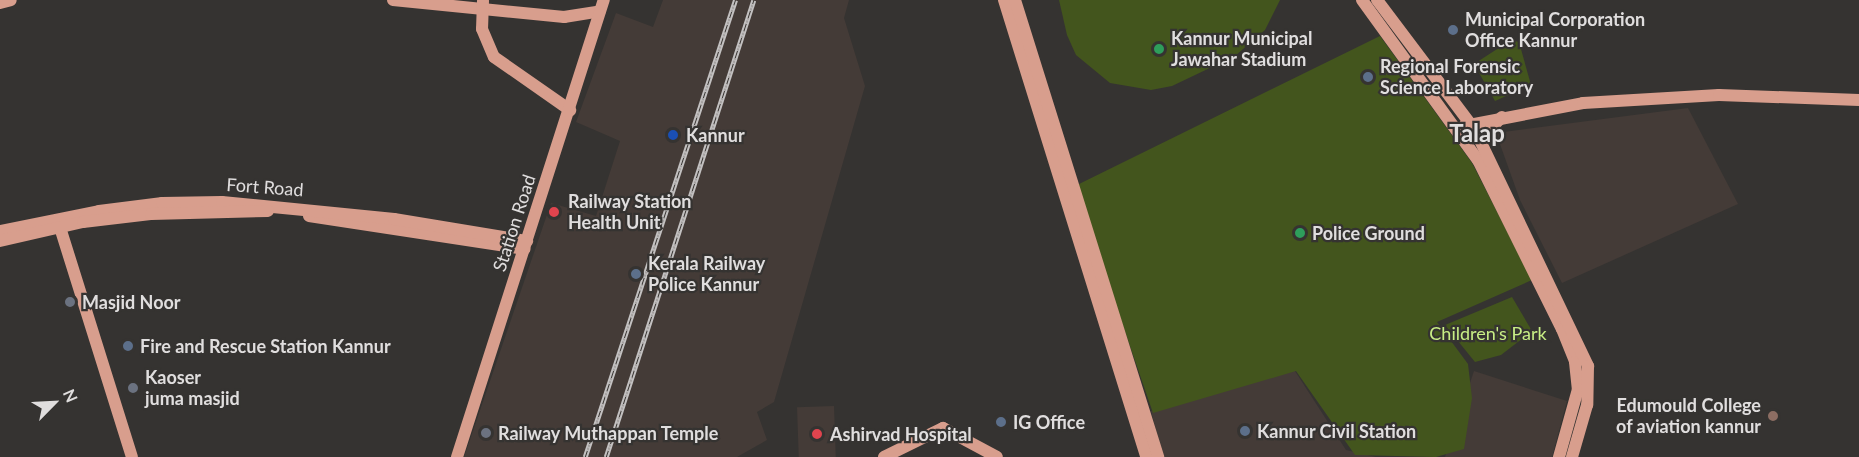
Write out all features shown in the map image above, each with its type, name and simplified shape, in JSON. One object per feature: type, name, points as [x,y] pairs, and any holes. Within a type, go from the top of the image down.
[{"type":"main road","points":[[0,3],[11,0]]},
{"type":"main road","points":[[393,0],[483,4],[564,17],[602,5]]},
{"type":"main road","points":[[1004,0],[1158,457]]},
{"type":"main road","points":[[1015,0],[1051,135],[1146,457]]},
{"type":"main road","points":[[1362,0],[1459,130],[1478,160],[1575,362],[1578,389],[1559,457]]},
{"type":"main road","points":[[1377,0],[1470,123],[1480,140],[1588,366],[1587,405],[1572,457]]},
{"type":"main road","points":[[483,4],[485,43],[494,57],[570,110]]},
{"type":"main road","name":"Station Road","points":[[457,457],[602,5]]},
{"type":"main road","points":[[1459,130],[1470,123],[1583,103],[1719,95],[1859,100]]},
{"type":"main road","points":[[1480,140],[1503,116]]},
{"type":"main road","name":"Fort Road","points":[[0,231],[163,208],[254,202],[526,245]]},
{"type":"main road","points":[[58,223],[132,457]]},
{"type":"main road","name":"Fort Road","points":[[0,240],[58,223]]},
{"type":"main road","points":[[884,457],[943,428],[997,457]]},
{"type":"shaded area","points":[[663,0],[849,0],[844,18],[865,86],[774,402],[757,412],[767,440],[737,457],[464,457],[551,203],[596,216],[620,141],[576,122],[616,13],[653,27]]},
{"type":"shaded area","points":[[1688,108],[1738,204],[1562,283],[1520,200],[1496,133]]},
{"type":"shaded area","name":"Kannur Civil Station","points":[[1293,368],[1346,450],[1376,457],[1163,457],[1151,411]]},
{"type":"shaded area","name":"Kannur Civil Station","points":[[1474,371],[1567,401],[1552,457],[1445,457]]},
{"type":"shaded area","name":"Ashirvad Hospital","points":[[834,406],[836,457],[799,457],[797,407]]},
{"type":"green space","name":"Kannur Municipal Jawahar Stadium","points":[[1059,0],[1280,0],[1265,30],[1235,56],[1172,86],[1151,90],[1110,83],[1076,55],[1067,35]]},
{"type":"green space","name":"Police Ground","points":[[1380,36],[1472,163],[1532,280],[1437,322],[1468,364],[1472,398],[1464,449],[1436,457],[1355,455],[1296,371],[1153,413],[1075,186]]},
{"type":"green space","points":[[1511,40],[1519,42],[1531,85],[1495,101],[1474,64]]},
{"type":"green space","name":"Children's Park","points":[[1512,297],[1532,331],[1501,355],[1475,362],[1445,325]]},
{"type":"railway","points":[[585,457],[735,0]]},
{"type":"railway","points":[[606,457],[754,0]]},
{"type":"place","name":"Municipal Corporation Office Kannur","points":[[1453,30]]},
{"type":"place","name":"Kannur Municipal Jawahar Stadium","points":[[1159,49]]},
{"type":"place","name":"Regional Forensic Science Laboratory","points":[[1368,77]]},
{"type":"place","name":"Kannur","points":[[673,135]]},
{"type":"place","name":"Railway Station Health Unit","points":[[554,212]]},
{"type":"place","name":"Police Ground","points":[[1300,233]]},
{"type":"place","name":"Kerala Railway Police Kannur","points":[[636,274]]},
{"type":"place","name":"Masjid Noor","points":[[70,302]]},
{"type":"place","name":"Fire and Rescue Station Kannur","points":[[128,346]]},
{"type":"place","name":"Kaoser juma masjid","points":[[133,388]]},
{"type":"place","name":"Edumould College of aviation kannur","points":[[1773,416]]},
{"type":"place","name":"IG Office","points":[[1001,422]]},
{"type":"place","name":"Kannur Civil Station","points":[[1245,431]]},
{"type":"place","name":"Railway Muthappan Temple","points":[[486,433]]},
{"type":"place","name":"Ashirvad Hospital","points":[[817,434]]},
{"type":"district","name":"Talap","points":[[1477,133]]}]
